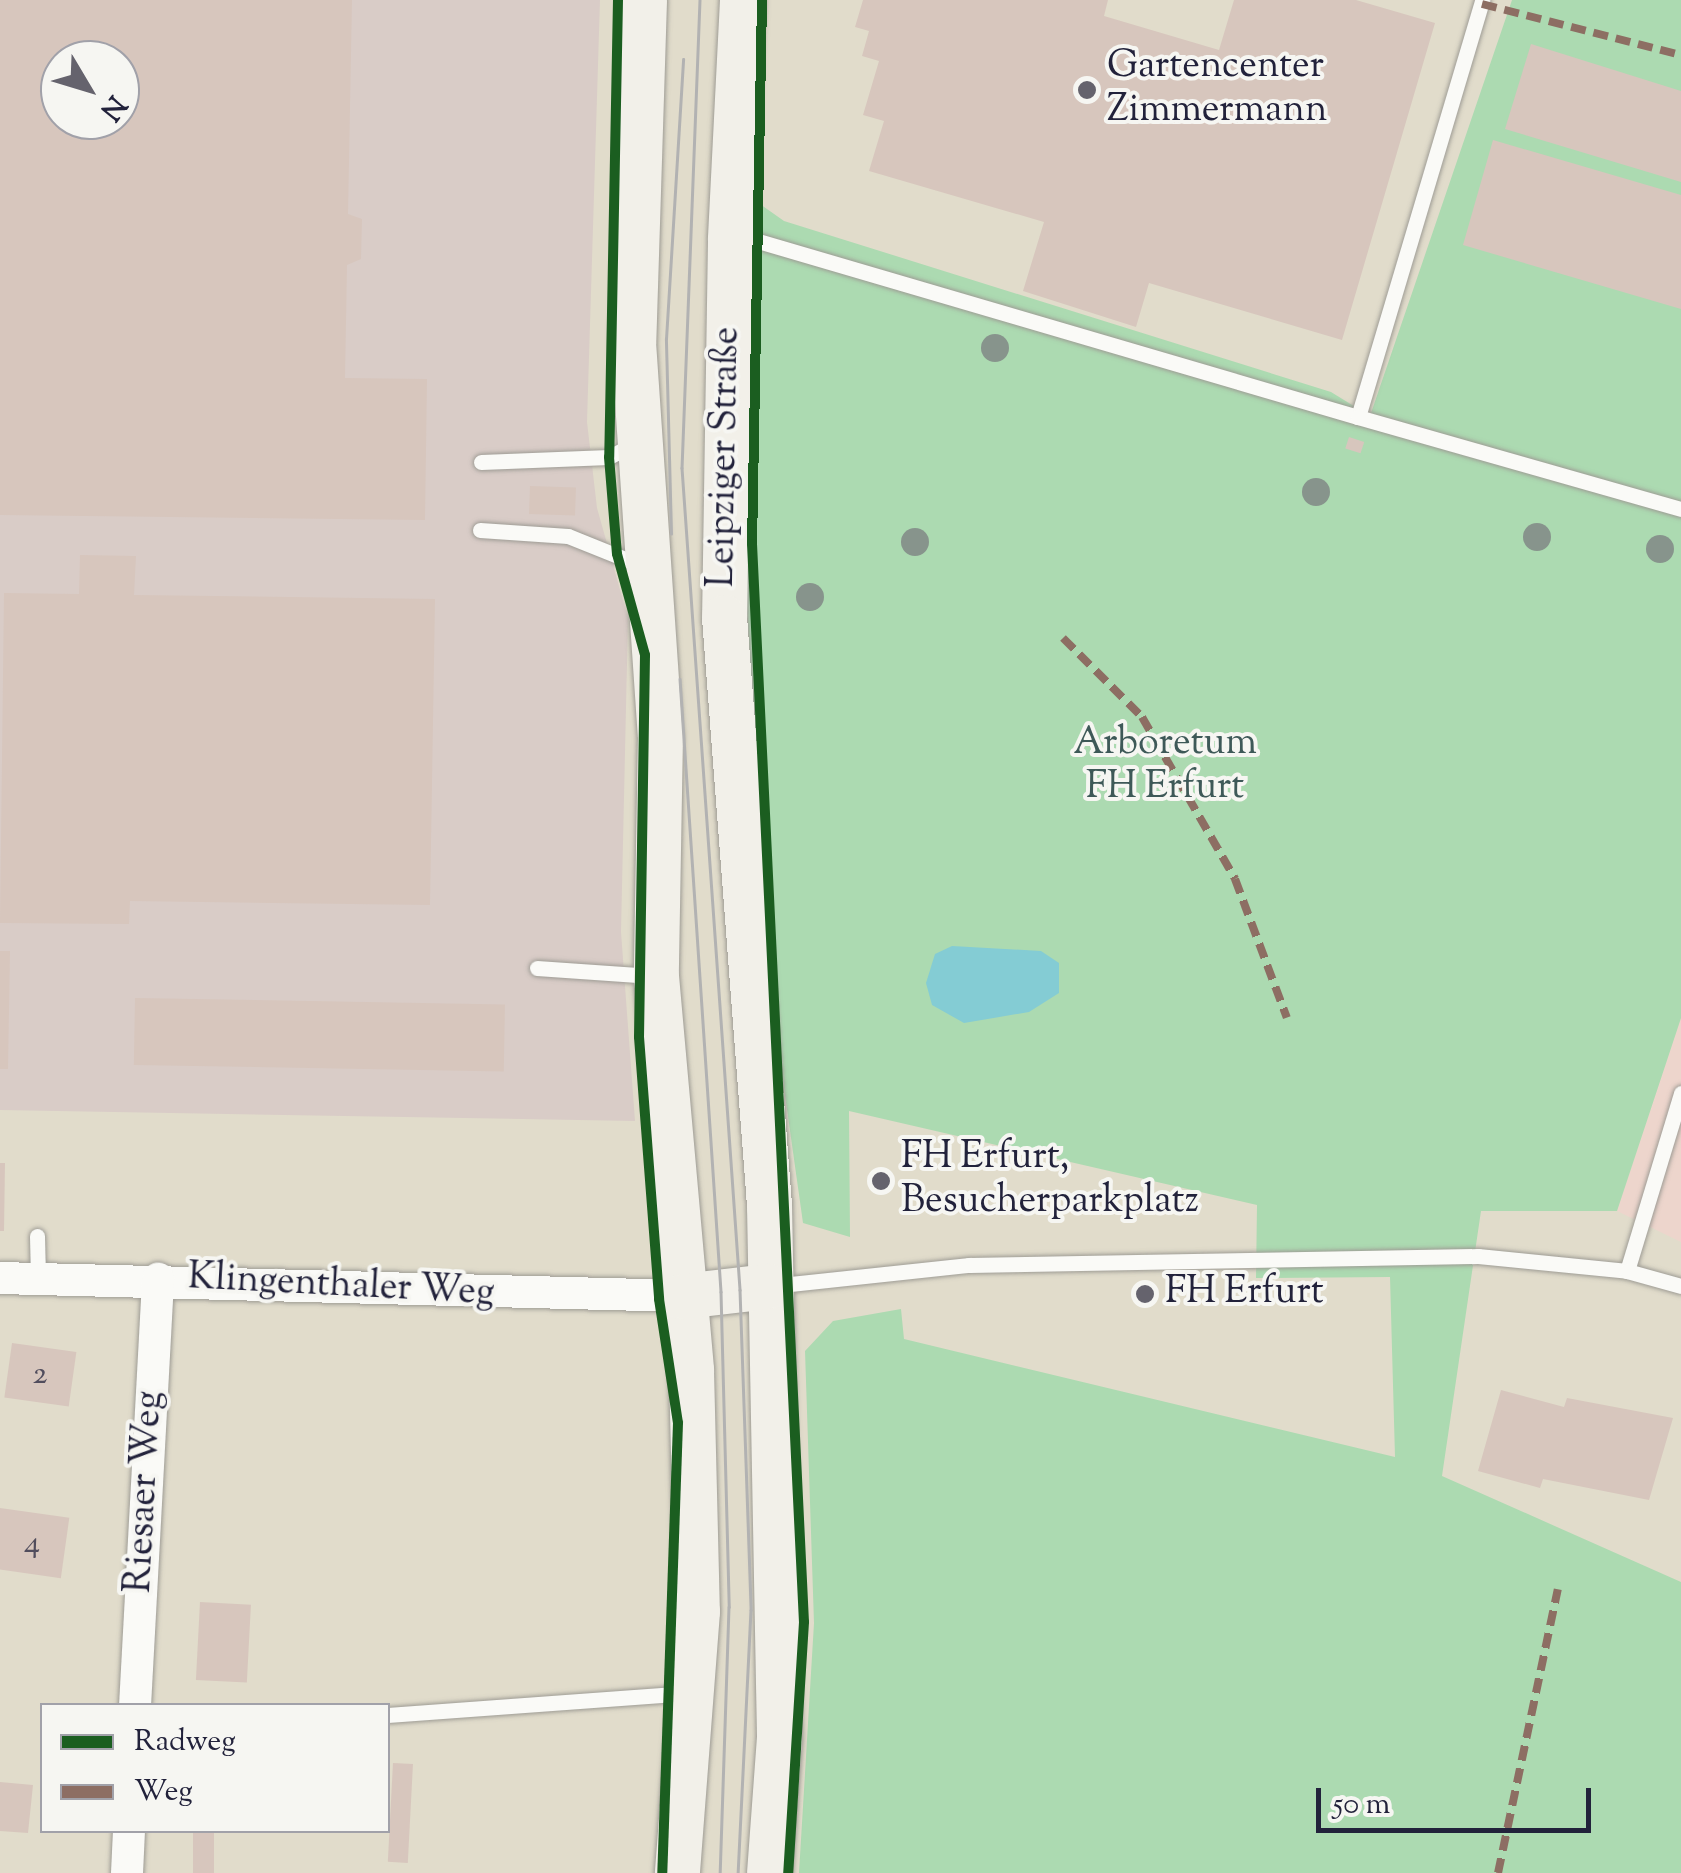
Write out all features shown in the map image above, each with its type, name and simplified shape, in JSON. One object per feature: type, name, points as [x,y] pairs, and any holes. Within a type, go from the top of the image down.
[{"type":"main road","name":"Leipziger Straße","points":[[644,0],[632,342],[660,735],[656,976],[691,1370],[697,1610],[676,1873]]},
{"type":"main road","name":"Leipziger Straße","points":[[742,0],[730,240],[724,617],[769,1205],[779,1738],[769,1873]]},
{"type":"main road","points":[[682,1296],[768,1286]]},
{"type":"street","name":"Klingenthaler Weg","points":[[0,1278],[158,1278],[682,1296]]},
{"type":"street","name":"Riesaer Weg","points":[[135,1703],[158,1278]]},
{"type":"street","points":[[127,1873],[129,1833]]},
{"type":"lane","points":[[1358,417],[1482,0]]},
{"type":"lane","points":[[730,240],[758,242],[1681,510]]},
{"type":"lane","points":[[481,462],[609,457],[638,441]]},
{"type":"lane","points":[[480,530],[568,536],[650,570]]},
{"type":"lane","points":[[536,968],[656,976]]},
{"type":"lane","points":[[1627,1271],[1681,1093]]},
{"type":"lane","points":[[37,1236],[38,1278]]},
{"type":"lane","points":[[768,1286],[970,1265],[1478,1256],[1627,1271],[1681,1286]]},
{"type":"lane","points":[[390,1715],[690,1693]]},
{"type":"shaded area","points":[[0,0],[600,0],[587,422],[597,508],[628,618],[621,932],[635,1121],[0,1110]]},
{"type":"shaded area","points":[[1681,1018],[1681,1242],[1617,1211]]},
{"type":"green space","name":"Arboretum FH Erfurt","points":[[1512,0],[1681,0],[1681,1018],[1617,1211],[1481,1211],[1442,1476],[1681,1582],[1681,1873],[799,1873],[814,1623],[805,1351],[833,1321],[901,1309],[904,1339],[1395,1457],[1390,1277],[1256,1278],[1257,1205],[849,1111],[850,1237],[803,1223],[772,1003],[744,564],[757,202],[784,221],[1331,392],[1370,416]]},
{"type":"water","points":[[952,946],[1041,951],[1059,963],[1059,993],[1029,1012],[964,1023],[932,1005],[926,983],[935,954]]},
{"type":"building","points":[[0,0],[352,0],[348,214],[362,219],[361,259],[347,265],[345,378],[427,379],[425,520],[0,515]]},
{"type":"building","points":[[863,0],[1108,0],[1104,16],[1219,50],[1234,0],[1356,0],[1435,23],[1342,340],[1149,283],[1136,327],[1023,291],[1044,222],[869,171],[884,121],[863,115],[879,61],[862,56],[869,31],[855,27]]},
{"type":"building","points":[[1531,44],[1681,91],[1681,182],[1505,129]]},
{"type":"building","points":[[1493,140],[1681,195],[1681,309],[1463,245]]},
{"type":"building","points":[[1349,437],[1364,442],[1361,453],[1345,448]]},
{"type":"building","points":[[530,486],[576,488],[575,516],[529,514]]},
{"type":"building","points":[[80,555],[136,556],[134,595],[435,599],[430,905],[130,901],[129,924],[0,923],[4,593],[79,594]]},
{"type":"building","points":[[0,951],[10,951],[8,1069],[0,1069]]},
{"type":"building","points":[[135,998],[505,1004],[504,1071],[134,1065]]},
{"type":"building","points":[[0,1163],[5,1163],[4,1231],[0,1231]]},
{"type":"building","points":[[12,1343],[76,1352],[69,1407],[4,1397]]},
{"type":"building","points":[[1501,1390],[1564,1407],[1567,1398],[1673,1418],[1649,1500],[1543,1479],[1540,1488],[1478,1471]]},
{"type":"building","points":[[0,1508],[69,1518],[61,1578],[0,1570]]},
{"type":"building","points":[[200,1602],[251,1605],[247,1683],[196,1680]]},
{"type":"building","points":[[393,1763],[413,1764],[408,1863],[388,1862]]},
{"type":"building","points":[[0,1782],[33,1785],[28,1833],[0,1831]]},
{"type":"building","points":[[193,1833],[214,1833],[214,1873],[193,1873]]},
{"type":"tram line","points":[[700,0],[682,468],[740,1290],[751,1610],[738,1873]]},
{"type":"tram line","points":[[671,534],[666,339],[683,60]]},
{"type":"tram line","points":[[680,679],[721,1292],[729,1607],[720,1873]]},
{"type":"marked path","points":[[1482,4],[1681,55]]},
{"type":"marked path","points":[[1063,638],[1142,717],[1235,879],[1287,1018]]},
{"type":"marked path","points":[[1498,1873],[1558,1589]]},
{"type":"cycle path","points":[[618,0],[609,457],[617,554],[645,655],[639,1037],[659,1299],[678,1423],[662,1873]]},
{"type":"cycle path","points":[[762,0],[752,544],[804,1622],[788,1873]]},
{"type":"place","name":"Gartencenter Zimmermann","points":[[1087,90]]},
{"type":"place","name":"FH Erfurt, Besucherparkplatz","points":[[881,1181]]},
{"type":"place","name":"FH Erfurt","points":[[1145,1294]]}]
